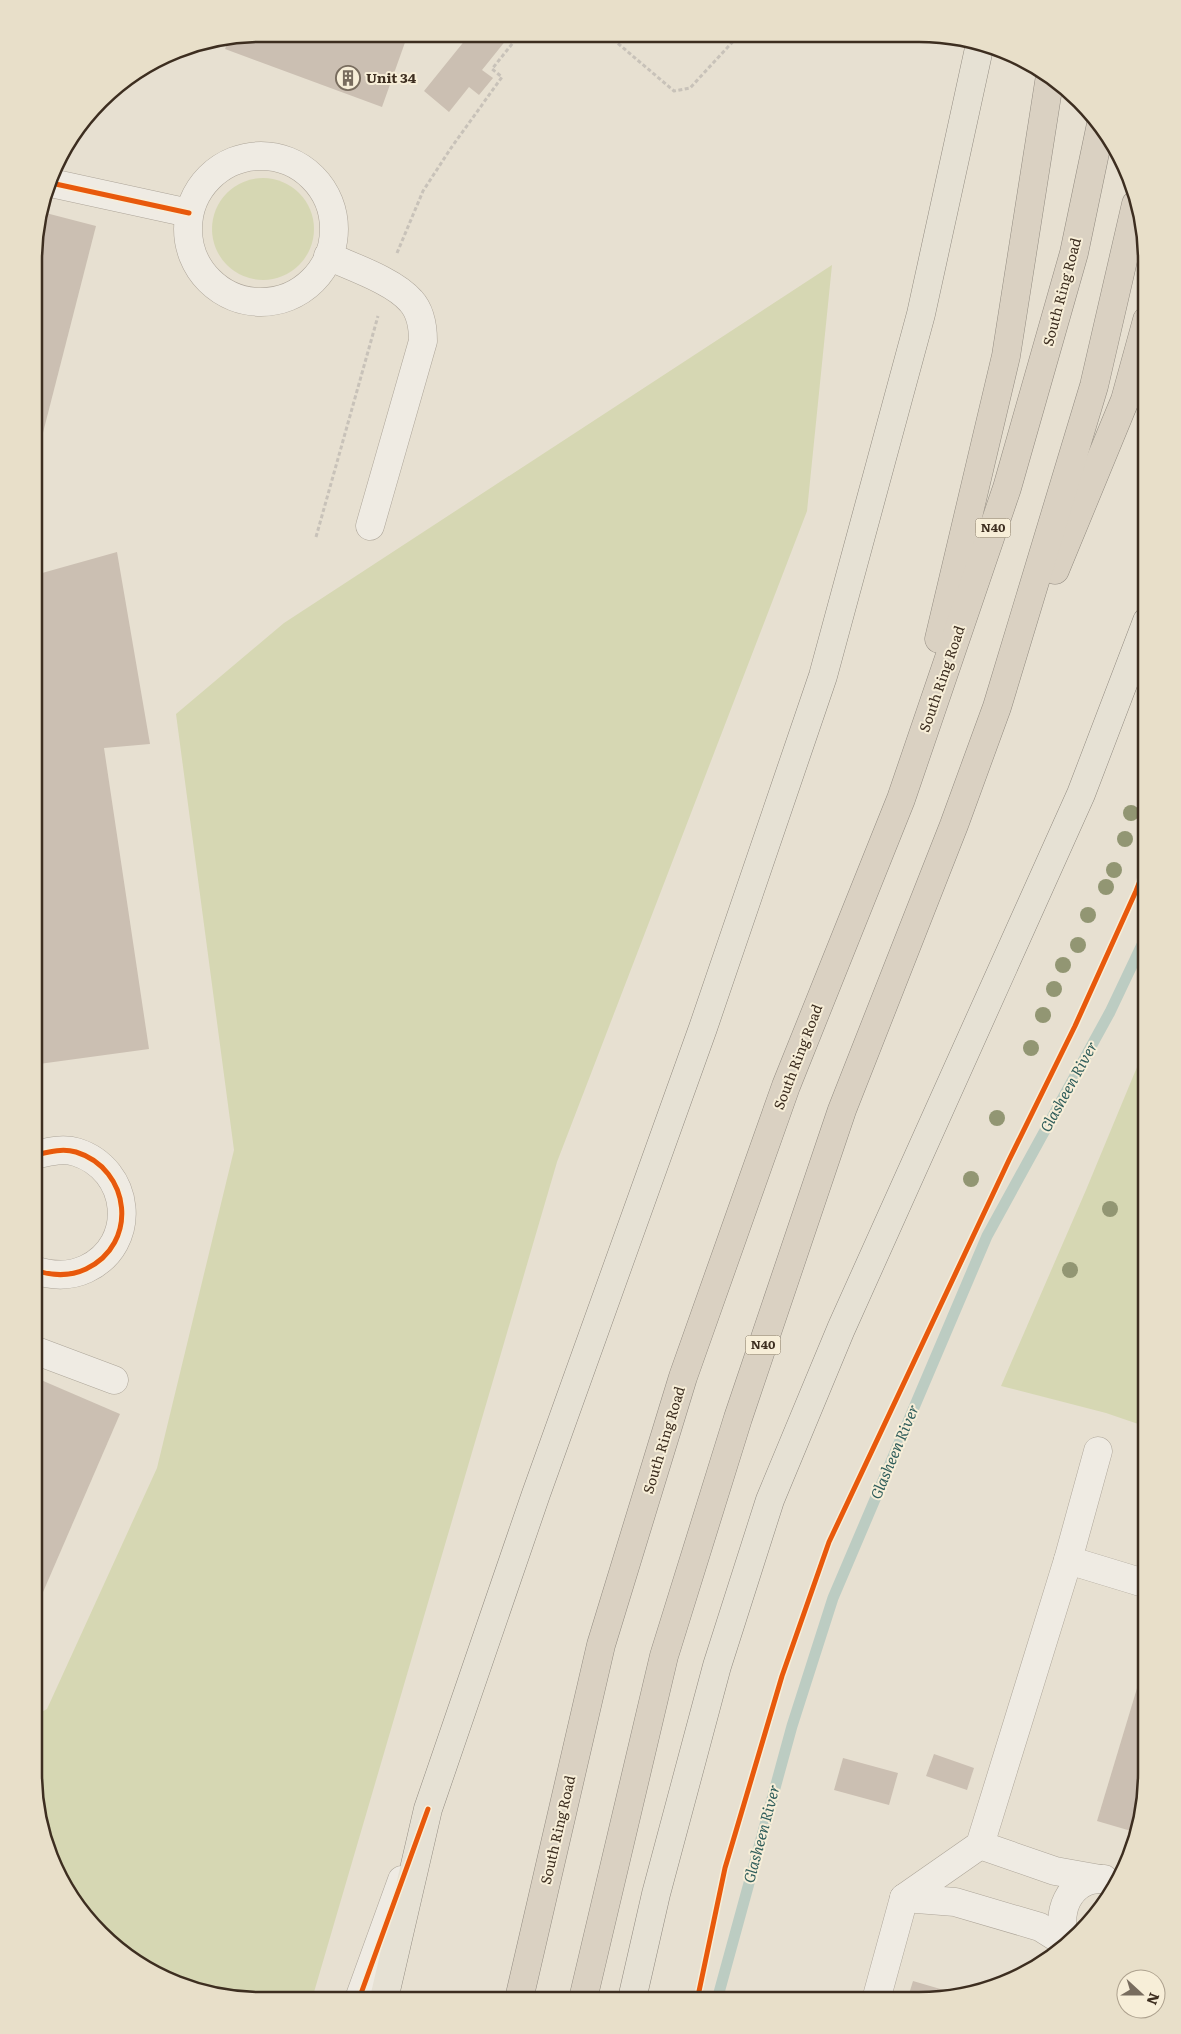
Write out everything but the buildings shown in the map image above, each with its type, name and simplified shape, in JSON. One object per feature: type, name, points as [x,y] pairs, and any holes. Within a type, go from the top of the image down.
[{"type":"highway","points":[[901,799],[1006,356],[1049,85]]},
{"type":"highway","name":"South Ring Road","points":[[521,1992],[601,1645],[683,1377],[786,1086],[901,799],[1007,488],[1074,253],[1098,135]]},
{"type":"highway","name":"N40","points":[[585,1992],[664,1656],[738,1418],[842,1110],[954,825],[997,707],[1094,386],[1133,216]]},
{"type":"highway","points":[[997,707],[1125,400],[1138,353]]},
{"type":"main road","points":[[386,1992],[428,1809],[536,1494],[703,1028],[823,676],[921,314],[979,51]]},
{"type":"main road","points":[[634,1992],[656,1894],[714,1676],[770,1500],[840,1330],[1081,794],[1138,645]]},
{"type":"street","points":[[258,155],[282,158],[304,169],[320,186],[331,208],[334,232],[328,256],[316,277],[297,292],[275,301],[250,301],[228,294],[208,280],[194,260],[188,238],[189,213],[198,191],[214,172],[235,160],[258,155]]},
{"type":"street","points":[[57,184],[189,213]]},
{"type":"street","points":[[328,256],[387,283],[411,301],[421,318],[423,329],[423,341],[370,526]]},
{"type":"street","points":[[42,1153],[54,1150],[74,1152],[93,1160],[112,1179],[118,1191],[122,1212],[119,1232],[110,1250],[95,1264],[76,1273],[56,1276],[42,1272]]},
{"type":"street","points":[[42,1353],[114,1380]]},
{"type":"street","points":[[878,1992],[904,1898],[980,1845],[1068,1560],[1098,1451]]},
{"type":"street","points":[[1068,1560],[1138,1581]]},
{"type":"street","points":[[362,1992],[428,1809]]},
{"type":"street","points":[[980,1845],[1056,1871],[1108,1880]]},
{"type":"street","points":[[1064,1937],[1061,1916],[1065,1902],[1074,1890],[1086,1882],[1108,1880]]},
{"type":"street","points":[[904,1898],[955,1902],[1040,1927],[1060,1940]]},
{"type":"path","points":[[616,42],[674,91],[690,88],[733,42]]},
{"type":"green space","points":[[263,178],[282,182],[299,193],[310,210],[314,229],[310,248],[299,265],[282,276],[263,280],[244,276],[227,265],[216,248],[212,229],[216,210],[227,193],[244,182]]},
{"type":"green space","points":[[832,265],[807,511],[557,1162],[314,1992],[233,1990],[205,1984],[165,1969],[128,1946],[88,1906],[65,1869],[50,1829],[44,1801],[42,1772],[42,1712],[47,1709],[157,1468],[234,1150],[176,714],[284,623]]},
{"type":"green space","points":[[1138,1065],[1138,1424],[1106,1413],[1001,1386]]},
{"type":"waterway","name":"Glasheen River","points":[[719,1992],[792,1726],[833,1598],[987,1236],[1110,1012],[1138,953]]},
{"type":"cycle path","points":[[57,184],[189,213]]},
{"type":"cycle path","points":[[699,1992],[725,1868],[782,1676],[829,1542],[1009,1160],[1075,1026],[1138,886]]},
{"type":"cycle path","points":[[42,1154],[66,1150],[76,1152],[94,1161],[108,1174],[117,1190],[121,1208],[121,1225],[115,1243],[103,1257],[86,1269],[67,1274],[42,1272]]},
{"type":"cycle path","points":[[362,1992],[428,1809]]},
{"type":"place","name":"Unit 34","points":[[348,78]]}]
